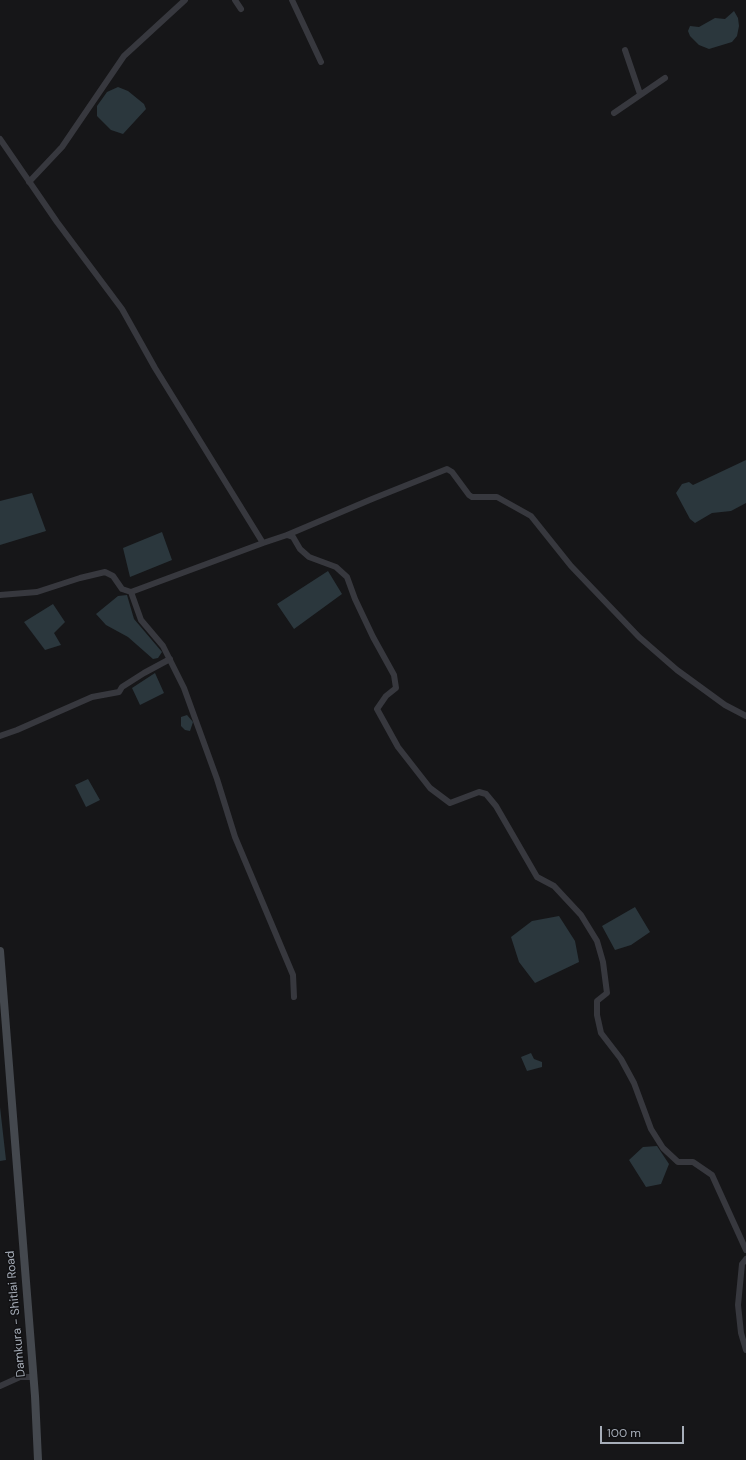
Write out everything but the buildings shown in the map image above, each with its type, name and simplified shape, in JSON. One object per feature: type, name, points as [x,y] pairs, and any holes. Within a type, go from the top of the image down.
[{"type":"street","points":[[29,182],[62,147],[124,56],[185,0]]},
{"type":"street","points":[[235,0],[241,10]]},
{"type":"street","points":[[292,0],[321,62]]},
{"type":"street","points":[[625,50],[640,94]]},
{"type":"street","points":[[614,113],[665,78]]},
{"type":"street","points":[[0,139],[29,182],[122,309],[155,368],[263,543]]},
{"type":"street","points":[[0,595],[37,592],[80,578],[105,572],[113,576],[122,589],[130,592],[263,543],[287,536],[353,506],[447,469],[452,472],[468,495],[472,497],[497,497],[531,516],[571,566],[639,637],[677,670],[725,705],[746,716]]},
{"type":"street","points":[[287,536],[293,537],[300,549],[309,557],[336,566],[347,577],[355,599],[373,638],[394,675],[396,688],[386,696],[377,709],[398,747],[415,771],[430,788],[450,803],[479,792],[486,794],[496,806],[537,877],[554,886],[581,915],[597,941],[603,962],[607,993],[597,1001],[597,1015],[601,1033],[621,1059],[634,1083],[651,1129],[663,1148],[678,1162],[693,1162],[712,1174],[746,1250]]},
{"type":"street","points":[[130,592],[141,620],[163,646],[184,688],[244,861],[294,975],[294,997]]},
{"type":"street","points":[[0,736],[92,697],[119,692],[122,687],[144,673],[170,660]]},
{"type":"street","name":"Damkura - Shitlai Road","points":[[0,951],[38,1460]]},
{"type":"street","points":[[746,1259],[742,1264],[738,1305],[741,1333],[746,1350]]},
{"type":"street","points":[[0,1386],[20,1377],[33,1377]]},
{"type":"shaded area","points":[[734,11],[738,18],[739,26],[737,36],[732,42],[709,49],[699,45],[690,36],[688,31],[690,26],[699,27],[715,18],[725,19]]},
{"type":"shaded area","points":[[118,87],[128,91],[144,104],[146,109],[123,134],[111,130],[97,116],[97,106],[107,92]]},
{"type":"shaded area","points":[[746,460],[746,503],[731,511],[712,513],[695,523],[690,519],[676,493],[682,484],[689,482],[693,485]]},
{"type":"shaded area","points":[[32,493],[46,531],[0,545],[0,501]]},
{"type":"shaded area","points":[[162,532],[172,560],[130,577],[123,548]]},
{"type":"shaded area","points":[[328,571],[342,594],[294,629],[277,604]]},
{"type":"shaded area","points":[[127,595],[134,619],[162,652],[158,658],[153,659],[128,637],[106,625],[96,614],[118,596]]},
{"type":"shaded area","points":[[53,604],[65,622],[54,633],[61,645],[45,650],[24,622]]},
{"type":"shaded area","points":[[155,673],[164,693],[140,705],[132,688]]},
{"type":"shaded area","points":[[187,715],[193,722],[190,731],[185,730],[181,726],[181,717]]},
{"type":"shaded area","points":[[88,779],[100,800],[86,807],[75,785]]},
{"type":"shaded area","points":[[635,907],[650,932],[631,945],[615,950],[602,926]]},
{"type":"shaded area","points":[[559,916],[575,941],[579,962],[535,983],[519,962],[511,937],[532,921]]},
{"type":"shaded area","points":[[531,1053],[534,1059],[542,1062],[542,1067],[527,1071],[521,1057]]},
{"type":"shaded area","points":[[0,1107],[6,1160],[0,1161]]},
{"type":"shaded area","points":[[657,1146],[669,1164],[661,1184],[646,1187],[629,1160],[643,1147]]}]
